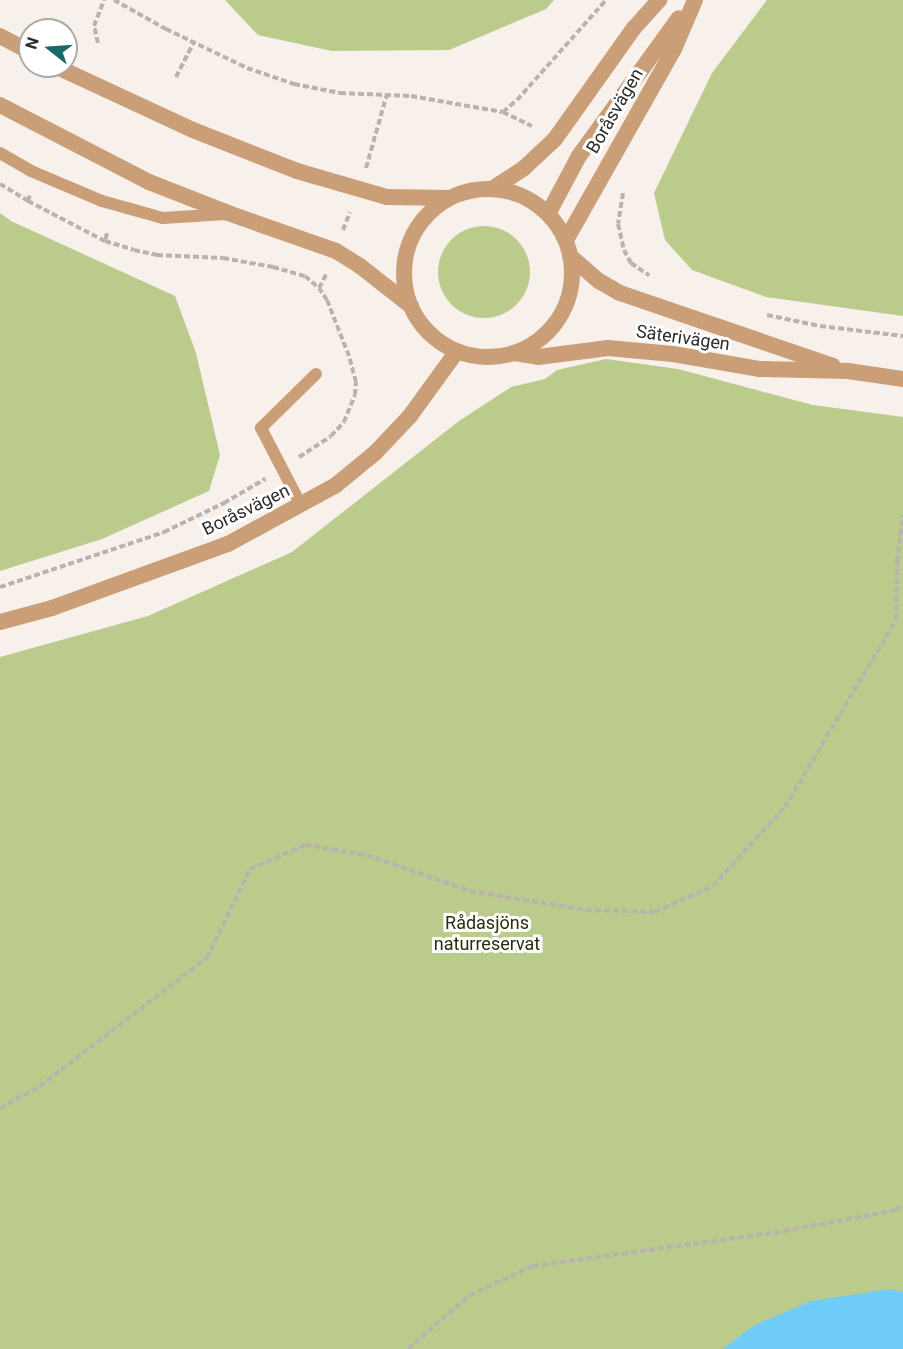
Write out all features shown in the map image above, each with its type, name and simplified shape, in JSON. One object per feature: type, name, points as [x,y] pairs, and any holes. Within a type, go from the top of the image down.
[{"type":"street","name":"Boråsvägen","points":[[492,189],[524,168],[555,139],[634,28],[659,0]]},
{"type":"street","name":"Boråsvägen","points":[[568,248],[602,172],[674,49],[694,0]]},
{"type":"street","name":"Boråsvägen","points":[[548,214],[579,156],[694,0]]},
{"type":"street","points":[[0,36],[18,46]]},
{"type":"street","points":[[78,77],[193,130],[297,171],[387,197],[450,198]]},
{"type":"street","points":[[0,105],[149,182],[336,251],[360,266],[411,306],[434,338],[457,351],[484,357],[513,353],[540,338],[560,315],[571,286],[568,248],[548,214],[523,196],[492,189],[463,192],[450,198],[424,217],[409,244],[404,276],[411,306]]},
{"type":"street","name":"Säterivägen","points":[[568,248],[599,281],[620,293],[848,371]]},
{"type":"street","name":"Säterivägen","points":[[513,353],[538,357],[608,348],[673,354],[759,369],[848,371],[903,379]]},
{"type":"street","name":"Boråsvägen","points":[[0,622],[52,608],[228,544],[336,485],[375,453],[410,416],[457,351]]},
{"type":"lane","points":[[0,153],[31,171],[102,201],[163,218],[228,213]]},
{"type":"lane","points":[[301,505],[261,428],[316,374]]},
{"type":"path","points":[[98,43],[94,26],[104,0]]},
{"type":"path","points":[[114,0],[247,68],[294,84],[340,93],[411,96],[503,112],[555,139]]},
{"type":"path","points":[[503,112],[517,100],[606,0]]},
{"type":"path","points":[[176,77],[194,42]]},
{"type":"path","points":[[602,172],[624,187],[618,224],[624,250],[631,263],[655,277]]},
{"type":"path","points":[[0,184],[105,241],[158,255],[223,258],[273,267],[305,276],[319,288]]},
{"type":"path","points":[[28,201],[30,195]]},
{"type":"path","points":[[105,241],[107,233]]},
{"type":"path","points":[[756,312],[820,326],[903,336]]},
{"type":"path","points":[[0,1108],[40,1086],[207,958],[250,869],[305,845],[367,855],[470,891],[586,910],[655,912],[713,886],[785,807],[896,620],[897,562],[903,515]]},
{"type":"path","points":[[408,1349],[470,1295],[533,1266],[784,1231],[896,1210],[903,1204]]},
{"type":"green space","points":[[225,0],[554,0],[546,9],[449,50],[332,51],[258,35]]},
{"type":"green space","points":[[767,0],[903,0],[903,316],[766,297],[692,270],[665,240],[654,193],[712,73]]},
{"type":"green space","points":[[0,213],[11,221],[175,296],[196,353],[220,455],[209,491],[102,539],[0,571]]},
{"type":"green space","points":[[475,226],[493,226],[510,233],[523,246],[530,263],[530,281],[523,298],[510,311],[493,318],[475,318],[458,311],[445,298],[438,281],[438,263],[445,246],[458,233]]},
{"type":"green space","name":"Rådasjöns naturreservat","points":[[606,359],[678,369],[813,405],[903,417],[903,1349],[0,1349],[0,657],[148,616],[292,552],[459,421],[511,387],[545,379],[557,370]]},
{"type":"water","points":[[890,1289],[903,1292],[903,1349],[723,1349],[753,1326],[811,1301]]}]
